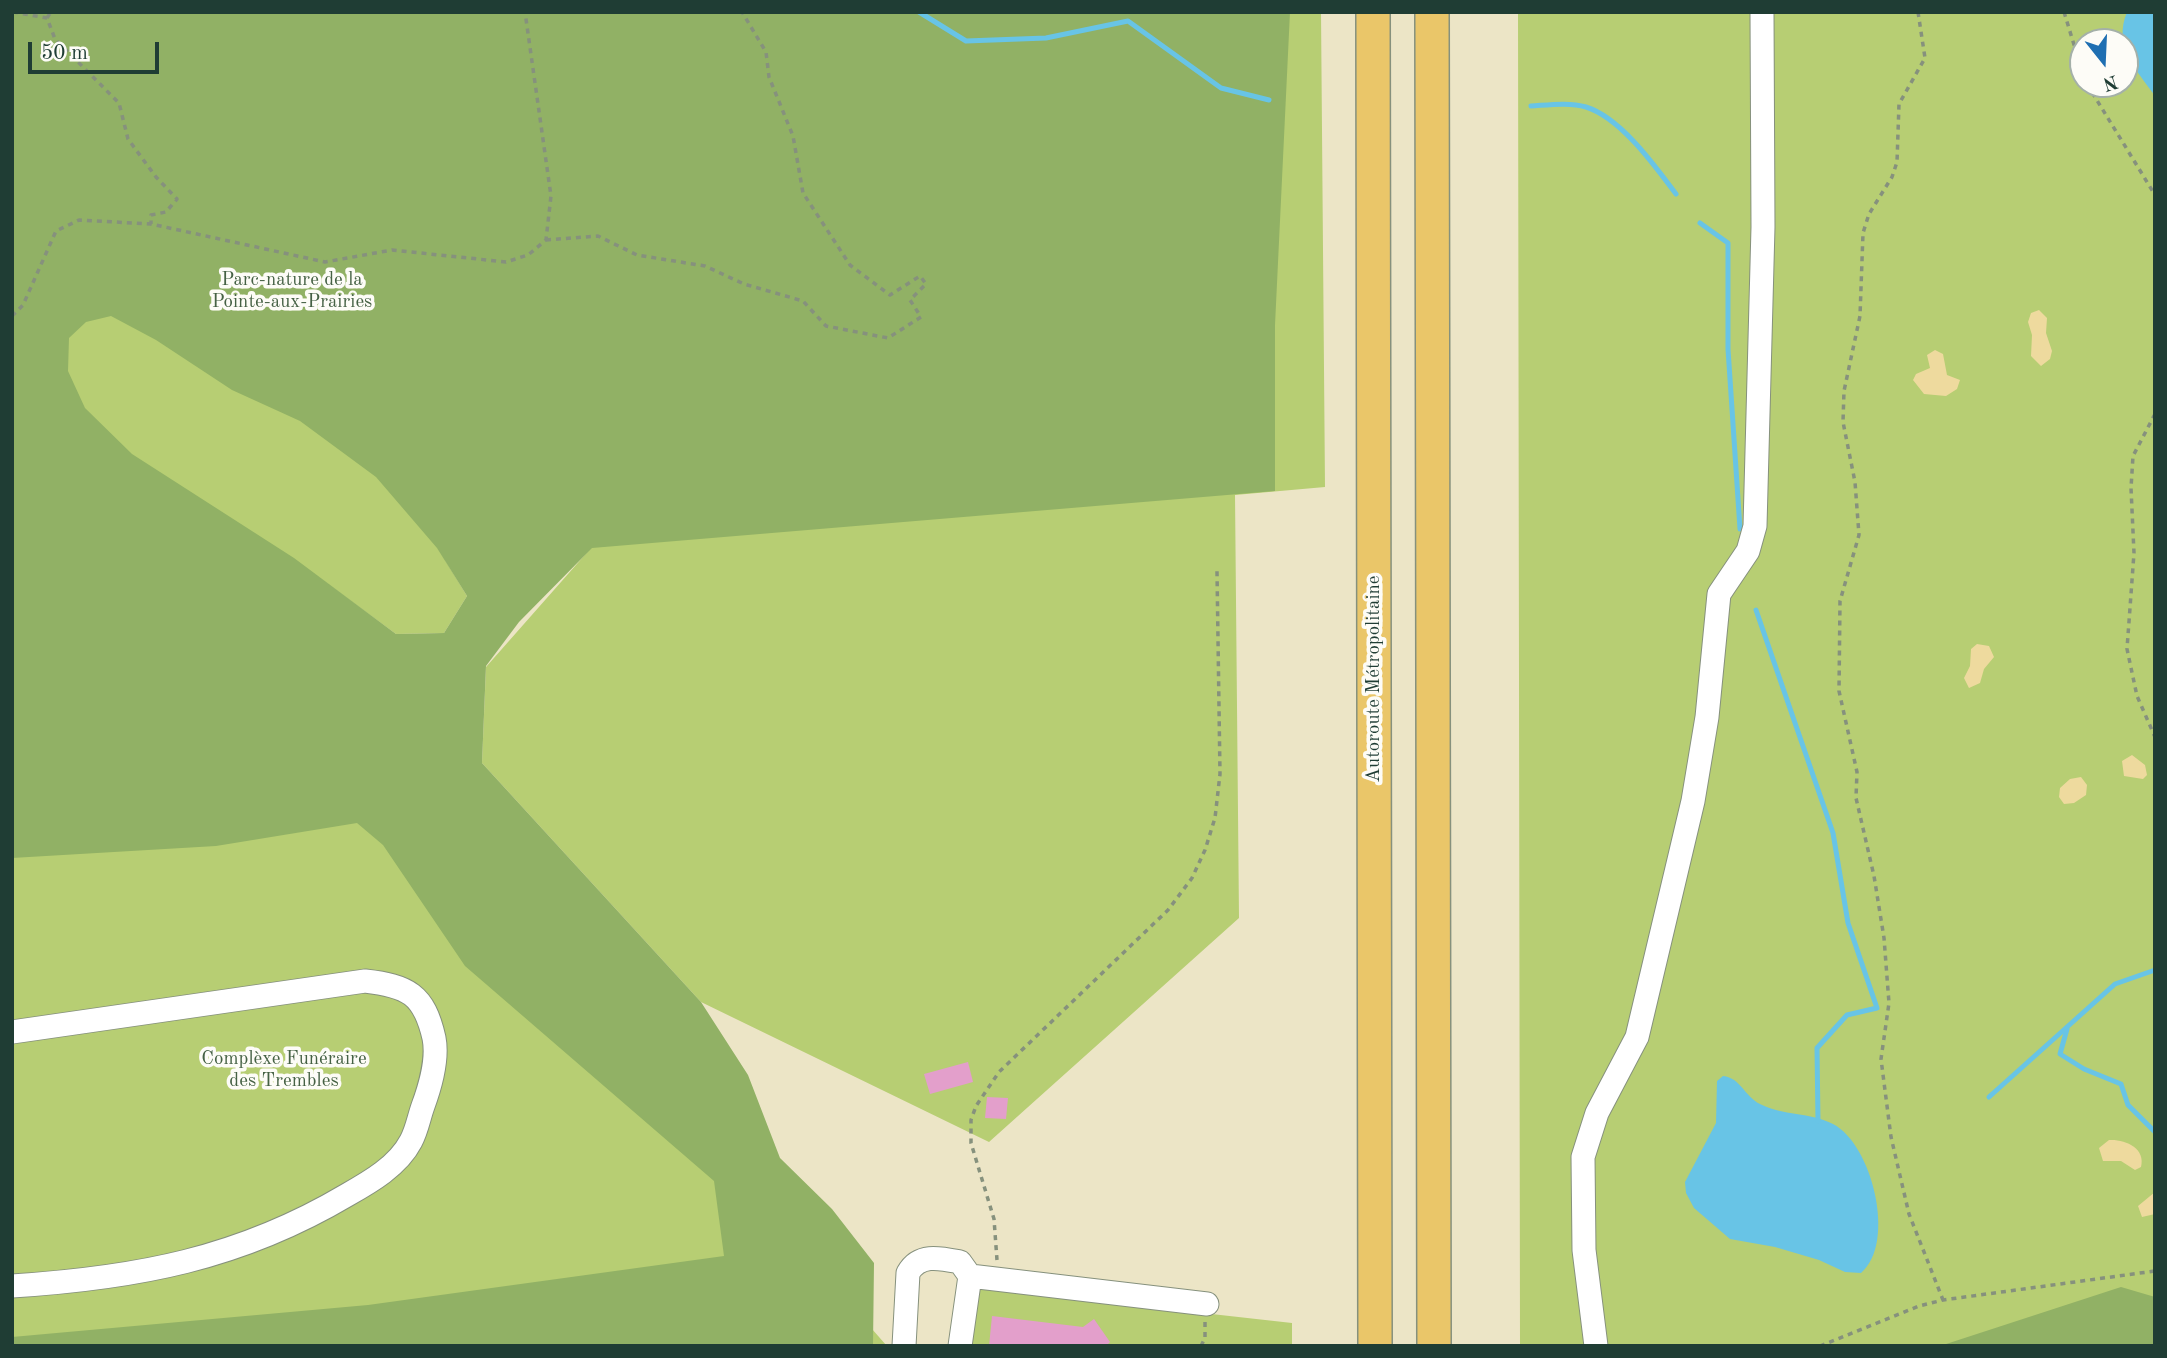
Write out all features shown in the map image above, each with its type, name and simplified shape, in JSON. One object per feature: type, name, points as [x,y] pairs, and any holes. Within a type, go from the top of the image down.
[{"type":"highway","name":"Autoroute Métropolitaine","points":[[1373,12],[1375,1346]]},
{"type":"highway","points":[[1432,12],[1434,1346]]},
{"type":"street","points":[[1596,1346],[1584,1250],[1583,1157],[1597,1114],[1637,1037],[1693,801],[1707,717],[1719,594],[1748,551],[1755,526],[1763,227],[1762,12]]},
{"type":"street","points":[[12,1032],[365,981],[400,985],[428,1011],[436,1046],[428,1091],[411,1143],[379,1177],[314,1215],[227,1252],[152,1271],[12,1286]]},
{"type":"street","points":[[904,1346],[908,1273],[913,1264],[927,1258],[960,1262],[970,1276],[960,1346]]},
{"type":"street","points":[[970,1276],[1207,1304]]},
{"type":"path","points":[[13,12],[47,19]]},
{"type":"path","points":[[47,19],[51,12]]},
{"type":"path","points":[[525,12],[551,195],[546,240]]},
{"type":"path","points":[[12,316],[23,305],[56,231],[79,220],[151,224],[325,262],[392,250],[506,262],[528,255],[546,240],[598,236],[637,255],[705,266],[744,284],[803,301],[826,326],[888,338],[921,317],[910,300],[926,284],[920,276],[890,295],[850,265],[803,193],[793,136],[769,77],[766,52],[742,12]]},
{"type":"path","points":[[1918,12],[1925,58],[1899,104],[1897,162],[1892,177],[1869,214],[1863,233],[1860,316],[1844,391],[1843,422],[1855,482],[1859,535],[1840,601],[1839,691],[1857,772],[1856,797],[1874,876],[1884,938],[1889,1003],[1881,1059],[1891,1137],[1912,1224],[1943,1300]]},
{"type":"path","points":[[47,19],[55,39],[119,103],[128,139],[177,200],[166,212],[152,215],[151,224]]},
{"type":"path","points":[[2096,98],[2155,195]]},
{"type":"path","points":[[2155,414],[2133,456],[2131,488],[2134,553],[2127,649],[2137,695],[2155,737]]},
{"type":"path","points":[[999,1279],[994,1219],[971,1143],[971,1120],[985,1089],[999,1072],[1168,910],[1192,878],[1205,850],[1215,818],[1220,774],[1217,571]]},
{"type":"path","points":[[1820,1346],[1919,1306],[1943,1300],[2155,1271]]},
{"type":"green space","name":"Complèxe Funéraire des Trembles","points":[[12,12],[1321,12],[1325,487],[1235,495],[1239,918],[989,1142],[701,1002],[482,763],[486,667],[591,548],[445,560],[467,596],[444,633],[396,634],[310,571],[217,578],[886,1345],[12,1346]]},
{"type":"green space","name":"Parc-nature de la Pointe-aux-Prairies","points":[[12,12],[1290,12],[1275,325],[1275,491],[592,548],[519,622],[486,666],[482,763],[701,1002],[748,1075],[780,1158],[832,1209],[874,1263],[873,1345],[12,1346],[12,1337],[368,1305],[724,1256],[714,1181],[465,966],[383,845],[357,823],[216,846],[12,858]],"holes":[[[111,316],[156,340],[232,390],[300,421],[376,477],[437,548],[467,596],[444,633],[396,634],[294,558],[132,454],[85,408],[68,371],[69,338],[86,322]]]},
{"type":"green space","points":[[1518,12],[2155,12],[2155,1346],[1520,1346]]},
{"type":"green space","points":[[2121,1287],[2155,1297],[2155,1346],[1940,1346]]},
{"type":"green space","points":[[979,1288],[1292,1323],[1292,1346],[971,1346]]},
{"type":"sand","points":[[2039,310],[2047,318],[2046,333],[2052,351],[2050,359],[2041,366],[2031,356],[2032,335],[2028,322],[2031,313]]},
{"type":"sand","points":[[1935,350],[1943,354],[1947,375],[1960,380],[1957,389],[1946,396],[1924,394],[1913,380],[1916,374],[1930,368],[1927,355]]},
{"type":"sand","points":[[1977,644],[1989,646],[1994,657],[1984,669],[1980,683],[1969,688],[1964,678],[1970,666],[1971,649]]},
{"type":"sand","points":[[2132,755],[2145,765],[2147,775],[2143,779],[2124,776],[2122,761]]},
{"type":"sand","points":[[2081,777],[2087,785],[2086,795],[2074,803],[2064,804],[2059,797],[2060,788],[2070,779]]},
{"type":"sand","points":[[2109,1140],[2133,1146],[2142,1160],[2141,1167],[2135,1170],[2121,1161],[2103,1161],[2099,1148]]},
{"type":"sand","points":[[2155,1192],[2155,1214],[2142,1217],[2138,1206]]},
{"type":"water","points":[[2127,12],[2155,12],[2155,96],[2139,73],[2139,28],[2123,28]]},
{"type":"water","points":[[1723,1076],[1734,1080],[1750,1097],[1769,1108],[1833,1124],[1847,1135],[1859,1152],[1875,1195],[1878,1218],[1877,1240],[1872,1259],[1861,1273],[1845,1272],[1819,1260],[1775,1247],[1730,1239],[1694,1208],[1686,1193],[1685,1182],[1716,1123],[1717,1081]]},
{"type":"building","points":[[968,1062],[973,1082],[930,1094],[924,1074]]},
{"type":"building","points":[[987,1097],[1008,1098],[1006,1119],[985,1118]]},
{"type":"building","points":[[992,1316],[1083,1327],[1094,1319],[1110,1342],[1106,1346],[989,1346]]},
{"type":"waterway","points":[[919,12],[966,41],[1046,38],[1128,21],[1221,88],[1269,100]]},
{"type":"waterway","points":[[1531,106],[1573,105],[1599,113],[1612,121],[1636,144],[1676,194]]},
{"type":"waterway","points":[[1700,223],[1728,243],[1728,349],[1740,529]]},
{"type":"waterway","points":[[1756,610],[1833,833],[1848,923],[1877,1008],[1847,1015],[1817,1048],[1818,1121]]},
{"type":"waterway","points":[[1989,1097],[2115,984],[2155,970]]},
{"type":"waterway","points":[[2067,1029],[2060,1054],[2084,1069],[2121,1084],[2128,1105],[2155,1132]]}]
